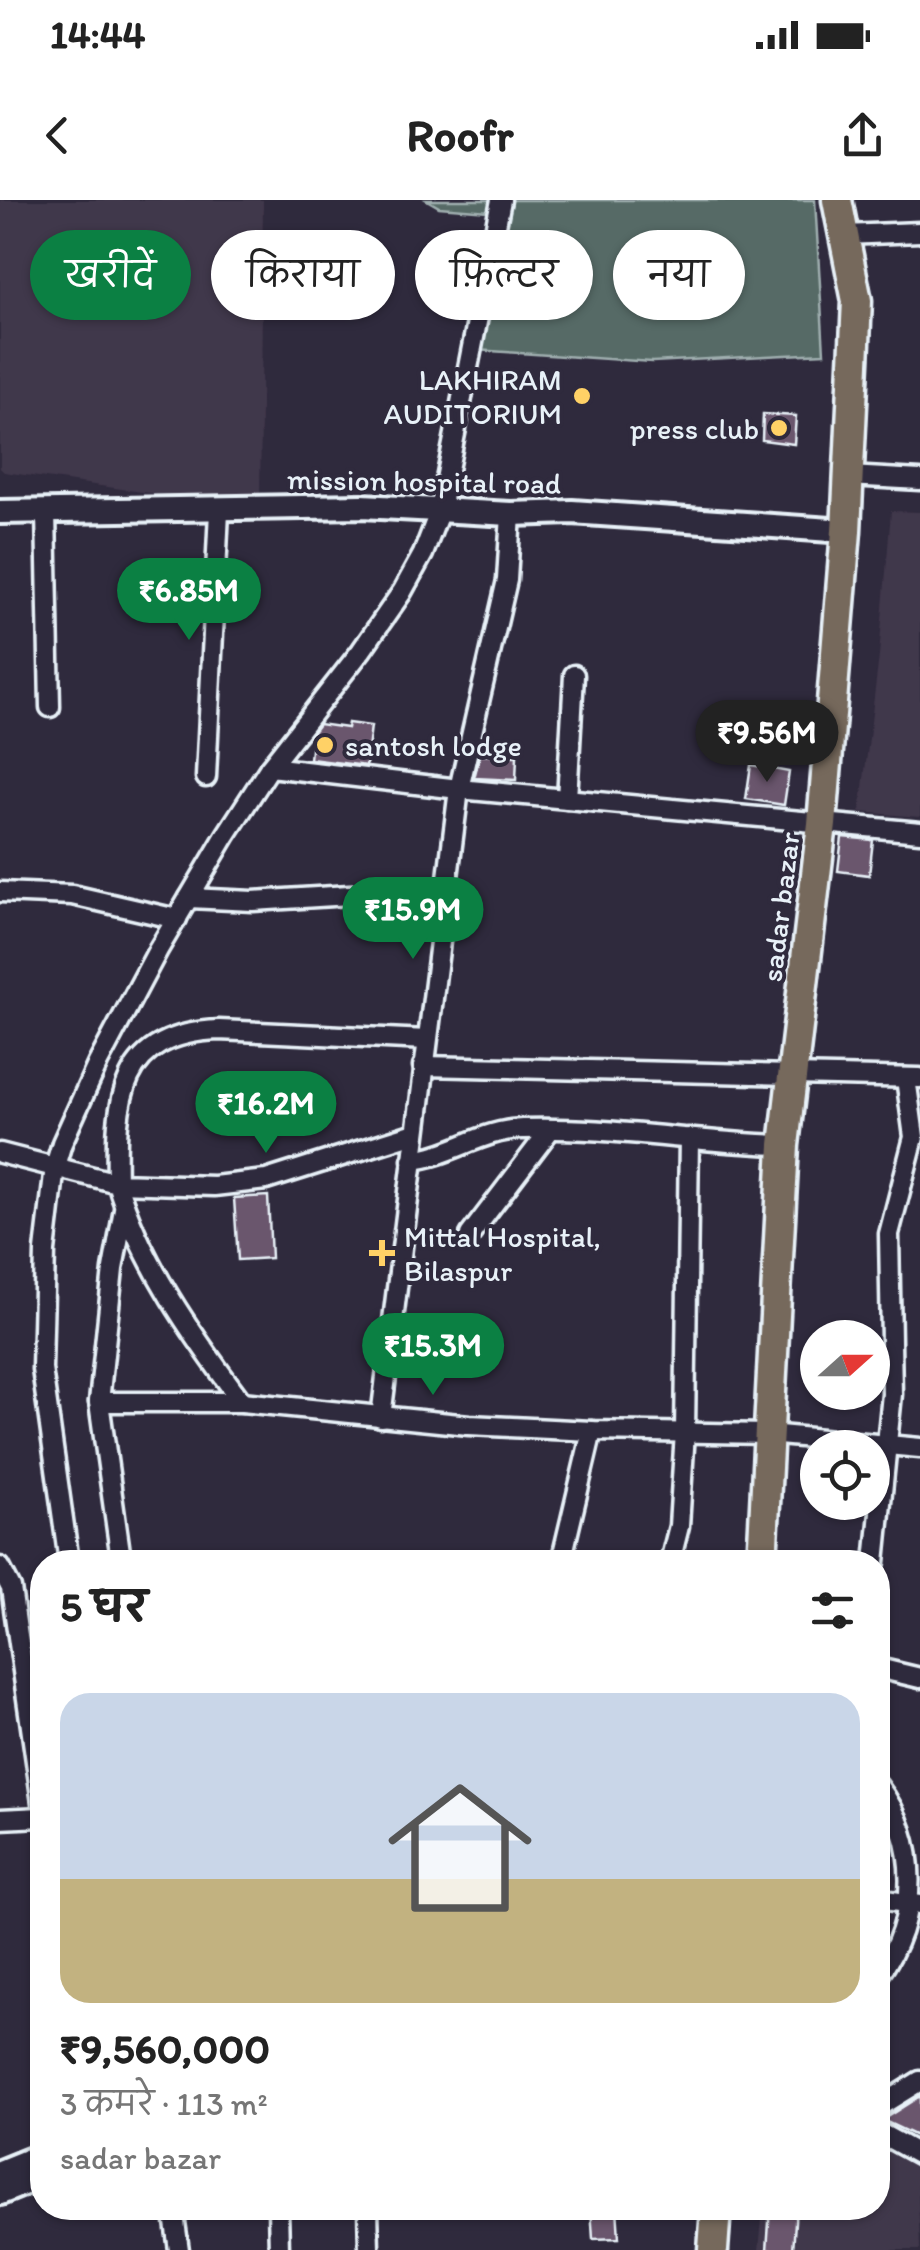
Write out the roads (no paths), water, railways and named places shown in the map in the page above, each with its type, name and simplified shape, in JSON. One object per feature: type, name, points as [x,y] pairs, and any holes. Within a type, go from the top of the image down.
[{"type":"main road","name":"sadar bazar","points":[[763,1550],[784,1145],[822,824],[846,532],[858,301],[837,200]]},
{"type":"main road","points":[[712,2250],[715,2220]]},
{"type":"street","points":[[67,1550],[42,1368],[45,1251],[54,1166],[98,1063],[189,898],[270,767],[361,650],[424,554],[440,510],[502,200]]},
{"type":"street","points":[[844,234],[920,232]]},
{"type":"street","points":[[849,476],[920,480]]},
{"type":"street","name":"mission hospital road","points":[[0,512],[362,506],[511,514],[572,512],[846,532]]},
{"type":"street","points":[[206,777],[219,511]]},
{"type":"street","points":[[46,512],[50,707]]},
{"type":"street","points":[[381,1418],[459,789],[507,580],[511,514]]},
{"type":"street","points":[[567,800],[574,675]]},
{"type":"street","points":[[270,767],[567,800],[920,832]]},
{"type":"street","points":[[189,898],[253,901],[446,889]]},
{"type":"street","points":[[0,892],[72,896],[177,919]]},
{"type":"street","points":[[242,1402],[179,1313],[124,1209],[117,1183],[116,1142],[122,1095],[134,1068],[153,1047],[191,1031],[426,1040]]},
{"type":"street","points":[[423,1066],[793,1072],[913,1078],[914,1137],[889,1234],[892,1394],[889,1430]]},
{"type":"street","points":[[412,1160],[436,1156],[495,1131],[550,1130],[784,1145]]},
{"type":"street","points":[[470,1235],[550,1130]]},
{"type":"street","points":[[0,1153],[117,1183],[214,1186],[266,1180],[415,1133]]},
{"type":"street","points":[[673,1550],[685,1432],[689,1138]]},
{"type":"street","points":[[120,1550],[99,1402],[124,1209]]},
{"type":"street","points":[[99,1402],[242,1402],[381,1418],[592,1431],[800,1437]]},
{"type":"street","points":[[565,1550],[592,1431]]},
{"type":"street","points":[[890,1446],[920,1448]]},
{"type":"street","points":[[877,1550],[880,1520]]},
{"type":"street","points":[[0,1567],[11,1588],[30,1720]]},
{"type":"street","points":[[890,1671],[920,1678]]},
{"type":"street","points":[[890,1804],[912,1848],[918,1904],[890,1956]]},
{"type":"street","points":[[0,1819],[30,1818]]},
{"type":"street","points":[[890,1901],[918,1904]]},
{"type":"street","points":[[890,2100],[920,2081]]},
{"type":"street","points":[[890,2139],[920,2155]]},
{"type":"street","points":[[0,2172],[30,2160]]},
{"type":"street","points":[[0,2193],[30,2181]]},
{"type":"street","points":[[174,2220],[179,2250]]},
{"type":"street","points":[[278,2220],[279,2250]]},
{"type":"street","points":[[368,2220],[369,2250]]},
{"type":"place","name":"LAKHIRAM AUDITORIUM","points":[[582,396]]},
{"type":"place","name":"press club","points":[[779,428]]},
{"type":"place","name":"santosh lodge","points":[[325,745]]},
{"type":"place","name":"Mittal Hospital, Bilaspur","points":[[382,1253]]}]
